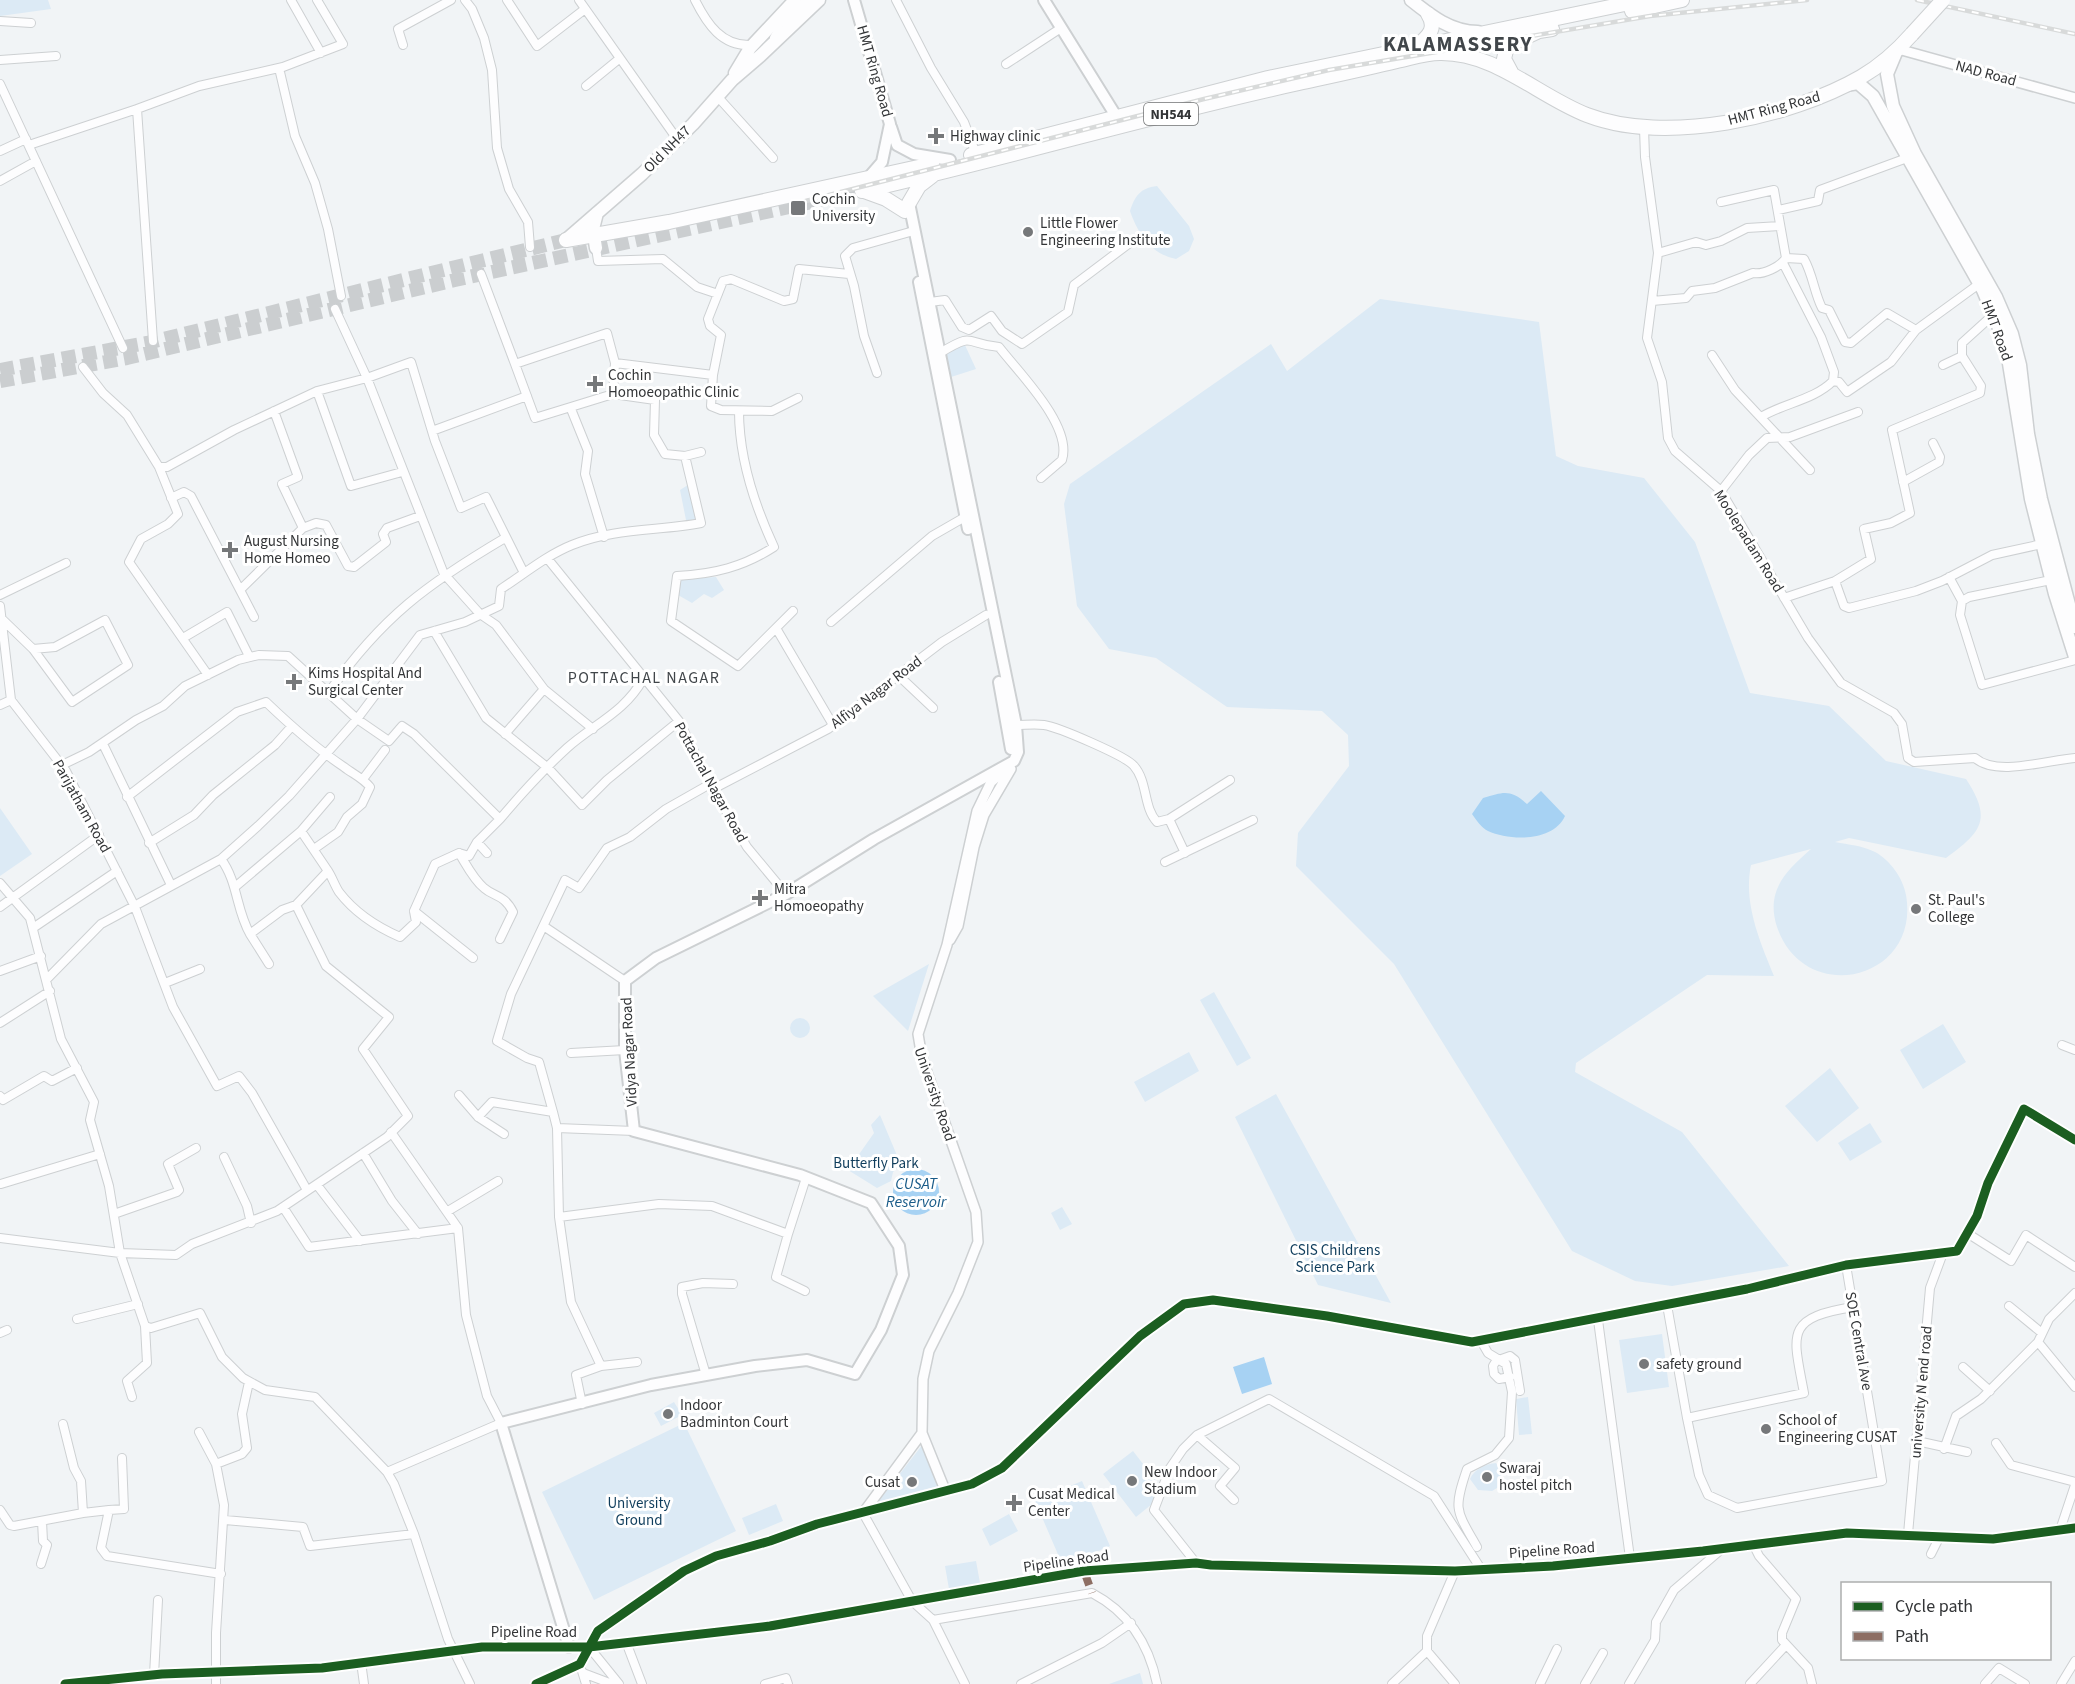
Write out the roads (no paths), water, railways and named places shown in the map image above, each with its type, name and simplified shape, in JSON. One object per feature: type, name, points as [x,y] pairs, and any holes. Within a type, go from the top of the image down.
[{"type":"highway","points":[[1416,47],[1644,0]]},
{"type":"highway","points":[[1512,74],[1504,59],[1507,46],[1539,32],[1682,0]]},
{"type":"highway","name":"HMT Ring Road","points":[[1256,87],[1439,53],[1467,55],[1512,74],[1551,98],[1589,116],[1644,128],[1739,120],[1799,103],[1842,86],[1867,73],[1898,49],[1943,0]]},
{"type":"highway","points":[[1416,47],[1432,31],[1433,26],[1428,14]]},
{"type":"highway","name":"NH544","points":[[896,178],[936,172],[1416,47]]},
{"type":"highway","name":"NH544","points":[[896,178],[950,160],[1116,116],[1256,87]]},
{"type":"highway","points":[[863,186],[907,207],[919,186],[936,172]]},
{"type":"highway","points":[[566,240],[595,242],[670,228],[896,178]]},
{"type":"main road","name":"Old NH47","points":[[732,80],[751,46],[795,0]]},
{"type":"main road","points":[[761,35],[783,24],[808,0]]},
{"type":"main road","name":"Old NH47","points":[[566,240],[677,139],[732,80],[772,46],[819,0]]},
{"type":"main road","name":"HMT Ring Road","points":[[854,0],[890,124],[888,143],[882,162],[863,186]]},
{"type":"main road","points":[[1044,0],[1116,116]]},
{"type":"main road","points":[[1411,0],[1428,14],[1459,30],[1489,33]]},
{"type":"main road","points":[[772,46],[783,24]]},
{"type":"main road","points":[[751,46],[754,54],[760,56]]},
{"type":"main road","name":"HMT Road","points":[[1898,49],[1887,74],[1893,106],[1915,154],[1996,297],[2012,334],[2020,365],[2028,434],[2041,499],[2075,627]]},
{"type":"main road","name":"HMT Road","points":[[1842,86],[1858,83],[1873,96],[1980,284],[1994,314],[2009,359],[2022,454],[2042,544],[2075,658]]},
{"type":"main road","points":[[890,124],[897,145],[914,154],[950,160]]},
{"type":"main road","points":[[907,207],[965,517],[1015,744]]},
{"type":"main road","points":[[907,207],[930,302],[1016,725],[1014,761]]},
{"type":"main road","points":[[595,242],[594,222],[597,213]]},
{"type":"main road","name":"Vidya Nagar Road","points":[[634,1131],[625,1050],[625,981],[656,958],[786,894],[874,839],[1014,761]]},
{"type":"main road","points":[[569,1647],[501,1422],[582,1404],[651,1385],[755,1366],[807,1360],[855,1374],[881,1330],[903,1275],[899,1246],[871,1203],[806,1178],[634,1131]]},
{"type":"street","points":[[291,0],[321,53]]},
{"type":"street","points":[[0,151],[137,109],[199,86],[279,68],[342,44],[317,0]]},
{"type":"street","points":[[403,45],[398,29],[451,0]]},
{"type":"street","points":[[465,0],[472,9],[484,38],[492,70],[497,148],[509,189],[528,222],[530,247]]},
{"type":"street","points":[[507,0],[537,46],[585,9]]},
{"type":"street","points":[[579,0],[677,139]]},
{"type":"street","points":[[695,0],[706,22],[722,37],[737,46],[751,46]]},
{"type":"street","points":[[896,0],[931,68],[963,122],[976,154]]},
{"type":"street","points":[[0,21],[31,23]]},
{"type":"street","points":[[1006,64],[1061,28]]},
{"type":"street","name":"NAD Road","points":[[1898,49],[2075,98]]},
{"type":"street","points":[[0,60],[56,56]]},
{"type":"street","points":[[586,86],[620,59]]},
{"type":"street","points":[[279,68],[295,136],[315,183],[328,229],[341,296]]},
{"type":"street","points":[[1,88],[123,348]]},
{"type":"street","points":[[717,96],[773,158]]},
{"type":"street","points":[[137,109],[153,341]]},
{"type":"street","name":"Moolepadam Road","points":[[1644,128],[1645,157],[1658,253],[1647,338],[1662,382],[1668,438],[1675,451],[1720,491],[1808,638],[1841,683],[1894,714],[1902,724],[1908,758],[1914,762],[1975,758],[1980,762],[1999,767],[2075,758]]},
{"type":"street","points":[[1778,210],[1818,201],[1820,190],[1907,158]]},
{"type":"street","points":[[0,181],[36,161]]},
{"type":"street","points":[[1721,202],[1774,190],[1784,261],[1821,337],[1834,372],[1833,381],[1825,389],[1778,406],[1761,417]]},
{"type":"street","points":[[1658,253],[1696,242],[1706,245],[1721,241],[1747,228],[1780,226]]},
{"type":"street","points":[[877,373],[864,336],[844,256],[854,248],[910,232]]},
{"type":"street","points":[[595,242],[598,261],[663,259],[697,287],[718,294]]},
{"type":"street","points":[[930,302],[945,300],[962,327],[969,330],[991,316],[1002,331],[1022,344],[1068,312],[1074,285],[1131,242]]},
{"type":"street","points":[[1652,301],[1686,298],[1692,291],[1724,285],[1784,261],[1804,259],[1811,272],[1814,292],[1822,308],[1829,310],[1845,342],[1851,343],[1887,313],[1916,330]]},
{"type":"street","points":[[798,398],[772,411],[739,411],[711,406],[713,375],[721,336],[710,326],[708,319],[723,281],[726,279],[780,300],[790,300],[799,269],[849,274]]},
{"type":"street","points":[[481,274],[535,418],[571,409],[614,394],[655,400],[654,435],[664,454],[685,456],[701,452]]},
{"type":"street","points":[[1833,381],[1839,382],[1847,392],[1891,362],[1916,330],[1980,284]]},
{"type":"street","points":[[335,309],[366,378],[444,574],[480,614],[496,626],[544,689],[593,729]]},
{"type":"street","points":[[1784,598],[1835,581],[1871,559],[1864,529],[1894,522],[1910,513],[1892,430],[1980,393],[1981,386],[1962,356],[1962,343],[1994,314]]},
{"type":"street","points":[[515,364],[607,333],[615,363],[614,394]]},
{"type":"street","points":[[940,353],[962,339],[970,338],[982,345],[999,347],[1052,416],[1065,440],[1062,460],[1041,478]]},
{"type":"street","points":[[1712,355],[1735,390],[1810,470]]},
{"type":"street","points":[[1943,365],[1962,356]]},
{"type":"street","points":[[159,467],[167,467],[317,391],[366,378],[411,362],[432,431],[461,508],[486,497],[524,573]]},
{"type":"street","points":[[615,363],[713,375]]},
{"type":"street","points":[[82,367],[127,415],[159,467],[178,514],[176,518],[141,539],[129,562],[208,675]]},
{"type":"street","points":[[317,391],[351,486],[402,472]]},
{"type":"street","points":[[432,431],[527,396]]},
{"type":"street","points":[[571,409],[588,452],[585,474],[604,537]]},
{"type":"street","points":[[274,411],[298,477],[282,484],[303,528]]},
{"type":"street","points":[[739,411],[741,444],[747,475],[774,547],[746,564],[724,571],[677,576],[671,621],[738,666],[793,611]]},
{"type":"street","points":[[1720,491],[1763,441],[1776,436],[1790,437],[1810,431],[1858,412]]},
{"type":"street","points":[[1903,482],[1939,462],[1940,457],[1933,442]]},
{"type":"street","points":[[47,979],[76,956],[101,924],[221,859],[289,796],[328,753],[357,719],[420,635],[465,622],[499,606],[501,589],[547,558],[571,546],[657,527],[673,528],[701,523],[685,456]]},
{"type":"street","points":[[171,498],[184,492],[191,496],[254,617]]},
{"type":"street","points":[[240,590],[303,528],[316,523],[326,525],[348,566],[354,567],[386,542],[383,534],[387,528],[420,516]]},
{"type":"street","points":[[831,622],[932,536],[965,517]]},
{"type":"street","points":[[330,692],[372,636],[406,603],[444,574],[505,538]]},
{"type":"street","points":[[1835,581],[1844,606],[1850,608],[1916,591],[1992,555],[2042,544]]},
{"type":"street","name":"Pottachal Nagar Road","points":[[547,558],[679,721],[711,787],[747,848],[786,894]]},
{"type":"street","points":[[0,595],[66,563]]},
{"type":"street","points":[[1949,577],[1962,601],[1960,615],[1982,685],[2075,658]]},
{"type":"street","points":[[1962,601],[1969,597],[2051,580]]},
{"type":"street","points":[[0,606],[11,700],[0,705]]},
{"type":"street","points":[[183,638],[227,612],[249,656]]},
{"type":"street","name":"Alfiya Nagar Road","points":[[545,927],[565,880],[579,888],[607,848],[630,837],[666,809],[799,746],[833,725],[942,642],[986,615]]},
{"type":"street","points":[[3,620],[33,649],[72,702],[128,665],[105,620],[55,647],[33,649]]},
{"type":"street","points":[[776,628],[833,725]]},
{"type":"street","points":[[434,630],[486,718],[548,768],[582,805],[607,780],[679,721]]},
{"type":"street","points":[[62,765],[103,744],[136,720],[163,706],[185,686],[249,656],[288,656],[357,719],[389,741],[402,726],[414,734],[500,819]]},
{"type":"street","points":[[898,675],[933,708]]},
{"type":"street","points":[[301,831],[328,871],[338,891],[372,923],[398,936],[403,936],[416,922],[414,911],[435,864],[459,853],[470,856],[477,842],[500,819],[519,794],[568,747],[625,705],[643,679]]},
{"type":"street","points":[[505,734],[544,689]]},
{"type":"street","name":"Parijatham Road","points":[[11,700],[62,765],[135,907],[173,1007],[217,1086],[239,1076],[252,1093],[308,1190]]},
{"type":"street","points":[[127,796],[237,712],[266,702],[342,767],[363,779],[370,787],[362,804],[346,817],[338,832],[314,849]]},
{"type":"street","points":[[1016,725],[1045,725],[1119,756],[1133,765],[1142,780],[1154,819],[1157,822],[1169,819],[1230,780]]},
{"type":"street","points":[[149,843],[194,815],[213,795],[275,745],[292,726]]},
{"type":"street","points":[[103,744],[171,885]]},
{"type":"street","points":[[363,779],[385,750]]},
{"type":"street","name":"University Road","points":[[922,1433],[923,1379],[929,1351],[958,1293],[978,1242],[976,1212],[917,1041],[947,945],[977,811],[991,783],[1014,761]]},
{"type":"street","points":[[235,887],[301,831],[330,797]]},
{"type":"street","points":[[1169,819],[1185,853]]},
{"type":"street","points":[[1165,862],[1253,820]]},
{"type":"street","points":[[0,907],[99,835]]},
{"type":"street","points":[[477,842],[487,853]]},
{"type":"street","points":[[459,853],[485,890],[499,894],[513,912],[500,939]]},
{"type":"street","points":[[221,859],[231,873],[243,922],[269,964]]},
{"type":"street","points":[[250,934],[282,910],[296,905],[328,871]]},
{"type":"street","points":[[33,928],[117,872]]},
{"type":"street","points":[[0,883],[30,918],[62,1039],[94,1102],[90,1120],[114,1214],[120,1253],[145,1326],[147,1363],[127,1381],[132,1397]]},
{"type":"street","points":[[0,1238],[120,1253],[176,1255],[192,1244],[251,1223],[283,1207],[363,1153],[408,1116],[363,1049],[389,1017],[326,966],[296,905]]},
{"type":"street","points":[[414,911],[473,958]]},
{"type":"street","points":[[601,1366],[571,1302],[559,1217],[556,1128],[539,1062],[497,1041],[511,994],[545,927],[625,981]]},
{"type":"street","points":[[0,971],[41,956]]},
{"type":"street","points":[[165,983],[200,969]]},
{"type":"street","points":[[0,1023],[50,991]]},
{"type":"street","points":[[2062,1045],[2075,1050]]},
{"type":"street","points":[[571,1053],[625,1050]]},
{"type":"street","points":[[0,1096],[3,1100],[44,1076],[52,1081],[77,1068]]},
{"type":"street","points":[[459,1095],[478,1117],[504,1134]]},
{"type":"street","points":[[83,1108],[94,1102]]},
{"type":"street","points":[[478,1117],[492,1102],[553,1112]]},
{"type":"street","points":[[586,1684],[581,1669],[598,1631],[684,1571],[717,1556],[770,1541],[817,1524],[972,1484],[1002,1468],[1023,1451],[1140,1336],[1184,1304],[1213,1300],[1327,1316],[1472,1342],[1598,1320],[1747,1289],[1846,1265],[1957,1251],[1977,1216],[1988,1183],[2024,1109],[2075,1140]]},
{"type":"street","points":[[556,1128],[634,1131]]},
{"type":"street","points":[[387,1472],[501,1422],[487,1396],[466,1315],[458,1228],[391,1132]]},
{"type":"street","points":[[114,1214],[177,1192],[179,1190],[168,1164],[196,1148]]},
{"type":"street","points":[[363,1153],[392,1201],[418,1234]]},
{"type":"street","points":[[1,1184],[100,1154]]},
{"type":"street","points":[[224,1157],[247,1206],[251,1223]]},
{"type":"street","points":[[805,1292],[776,1277],[806,1178]]},
{"type":"street","points":[[448,1211],[498,1181]]},
{"type":"street","points":[[317,1185],[360,1241]]},
{"type":"street","points":[[559,1217],[660,1204],[712,1206],[788,1234]]},
{"type":"street","points":[[283,1207],[309,1247],[458,1228]]},
{"type":"street","points":[[1967,1233],[2010,1261],[2026,1235],[2075,1267]]},
{"type":"street","name":"university N end road","points":[[1908,1534],[1930,1288],[1943,1253]]},
{"type":"street","name":"SOE Central Ave","points":[[1686,1418],[1700,1475],[1708,1495],[1737,1508],[1882,1481],[1846,1265]]},
{"type":"street","points":[[706,1375],[682,1294],[682,1287],[703,1283],[733,1284]]},
{"type":"street","points":[[1944,1449],[1956,1416],[1990,1391],[2038,1342],[2049,1319],[2075,1293]]},
{"type":"street","points":[[77,1319],[138,1304]]},
{"type":"street","points":[[1667,1305],[1686,1418],[1804,1393],[1795,1342],[1799,1328],[1809,1317],[1827,1311],[1853,1307]]},
{"type":"street","points":[[2009,1306],[2042,1333]]},
{"type":"street","points":[[145,1326],[151,1328],[200,1313],[222,1357],[249,1382],[265,1390],[315,1397],[387,1472],[414,1534],[435,1605],[453,1651],[470,1684]]},
{"type":"street","points":[[1598,1320],[1630,1558]]},
{"type":"street","points":[[1477,1547],[1457,1513],[1459,1492],[1467,1468],[1495,1455],[1509,1438],[1512,1399],[1506,1364],[1488,1353],[1482,1341]]},
{"type":"street","points":[[2038,1342],[2075,1387]]},
{"type":"street","points":[[1510,1377],[1499,1379],[1494,1374],[1492,1366],[1500,1359],[1510,1356],[1515,1360],[1520,1391]]},
{"type":"street","points":[[582,1404],[576,1375],[601,1366],[637,1362]]},
{"type":"street","points":[[1964,1367],[1990,1391]]},
{"type":"street","points":[[216,1464],[242,1454],[247,1448],[242,1414],[249,1382]]},
{"type":"street","points":[[1196,1563],[1154,1510],[1170,1468],[1183,1449],[1197,1435],[1269,1399],[1434,1496],[1481,1569]]},
{"type":"street","points":[[63,1424],[74,1468],[81,1480],[83,1513]]},
{"type":"street","points":[[199,1432],[216,1464],[225,1520],[216,1633],[218,1672],[216,1684]]},
{"type":"street","points":[[922,1433],[945,1490]]},
{"type":"street","points":[[862,1513],[922,1433]]},
{"type":"street","points":[[1197,1435],[1235,1468],[1220,1486],[1234,1500]]},
{"type":"street","points":[[1917,1441],[1944,1449],[1967,1452]]},
{"type":"street","points":[[1996,1443],[2011,1465],[2075,1484],[2060,1530]]},
{"type":"street","points":[[0,1510],[10,1525],[124,1509],[122,1458]]},
{"type":"street","points":[[109,1510],[101,1548],[107,1556],[221,1574]]},
{"type":"street","points":[[862,1513],[912,1601],[933,1620],[965,1684]]},
{"type":"street","points":[[225,1520],[303,1527],[310,1546],[414,1534]]},
{"type":"street","points":[[41,1564],[47,1545],[43,1541],[42,1521]]},
{"type":"street","name":"Pipeline Road","points":[[65,1684],[108,1682],[158,1674],[322,1668],[482,1647],[590,1647],[770,1626],[1084,1571],[1196,1563],[1455,1571],[1553,1566],[1847,1533],[1993,1539],[2075,1528]]},
{"type":"street","points":[[1931,1554],[1940,1536]]},
{"type":"street","points":[[1753,1544],[1759,1556],[1796,1599],[1782,1633],[1789,1647],[1808,1668],[1812,1684]]},
{"type":"street","points":[[1629,1684],[1655,1640],[1656,1622],[1674,1590],[1723,1548]]},
{"type":"street","points":[[1455,1571],[1427,1636],[1427,1652],[1455,1684]]},
{"type":"street","points":[[933,1620],[1092,1593],[1106,1600],[1141,1635],[1156,1684]]},
{"type":"street","points":[[158,1600],[158,1674],[162,1684]]},
{"type":"street","points":[[1021,1684],[1102,1643],[1131,1623]]},
{"type":"street","points":[[626,1642],[642,1684]]},
{"type":"street","points":[[590,1647],[619,1684]]},
{"type":"street","points":[[1750,1684],[1789,1647]]},
{"type":"street","points":[[1540,1684],[1557,1649]]},
{"type":"street","points":[[1392,1684],[1427,1652]]},
{"type":"street","points":[[1586,1684],[1603,1653]]},
{"type":"street","points":[[2061,1684],[2075,1661]]},
{"type":"street","points":[[361,1662],[364,1684]]},
{"type":"street","points":[[1985,1684],[1999,1668],[2025,1684]]},
{"type":"street","points":[[536,1684],[581,1669],[612,1684]]},
{"type":"street","points":[[765,1684],[786,1678],[788,1684]]},
{"type":"water","points":[[1541,791],[1565,816],[1559,825],[1541,835],[1519,838],[1497,834],[1484,828],[1472,814],[1483,798],[1506,793],[1516,796],[1527,804]]},
{"type":"water","name":"CUSAT Reservoir","points":[[916,1169],[925,1170],[933,1175],[938,1183],[938,1201],[933,1209],[925,1214],[916,1215],[907,1214],[899,1209],[894,1201],[893,1192],[894,1183],[899,1175],[907,1170]]},
{"type":"water","points":[[1264,1357],[1272,1384],[1242,1394],[1233,1367]]},
{"type":"tunnel","points":[[0,381],[127,358],[455,280],[862,191]]},
{"type":"tunnel","points":[[0,370],[147,343],[566,240]]},
{"type":"railway","points":[[798,203],[1204,99],[1329,70],[1650,16],[1807,0]]},
{"type":"railway","points":[[1917,0],[2075,34]]},
{"type":"place","name":"Highway clinic","points":[[936,136]]},
{"type":"place","name":"Cochin University","points":[[798,208]]},
{"type":"place","name":"Little Flower Engineering Institute","points":[[1028,232]]},
{"type":"place","name":"Cochin Homoeopathic Clinic","points":[[595,384]]},
{"type":"place","name":"August Nursing Home Homeo","points":[[230,550]]},
{"type":"place","name":"Kims Hospital And Surgical Center","points":[[294,682]]},
{"type":"place","name":"Mitra Homoeopathy","points":[[760,898]]},
{"type":"place","name":"St. Paul's College","points":[[1916,909]]},
{"type":"place","name":"safety ground","points":[[1644,1364]]},
{"type":"place","name":"Indoor Badminton Court","points":[[668,1414]]},
{"type":"place","name":"School of Engineering CUSAT","points":[[1766,1429]]},
{"type":"place","name":"Swaraj hostel pitch","points":[[1487,1477]]},
{"type":"place","name":"New Indoor Stadium","points":[[1132,1481]]},
{"type":"place","name":"Cusat","points":[[912,1482]]},
{"type":"place","name":"Cusat Medical Center","points":[[1014,1503]]},
{"type":"district","name":"KALAMASSERY","points":[[1458,44]]},
{"type":"district","name":"POTTACHAL NAGAR","points":[[644,677]]},
{"type":"park label","name":"Butterfly Park","points":[[876,1163]]},
{"type":"park label","name":"CSIS Childrens Science Park","points":[[1335,1258]]},
{"type":"park label","name":"University Ground","points":[[639,1512]]}]
